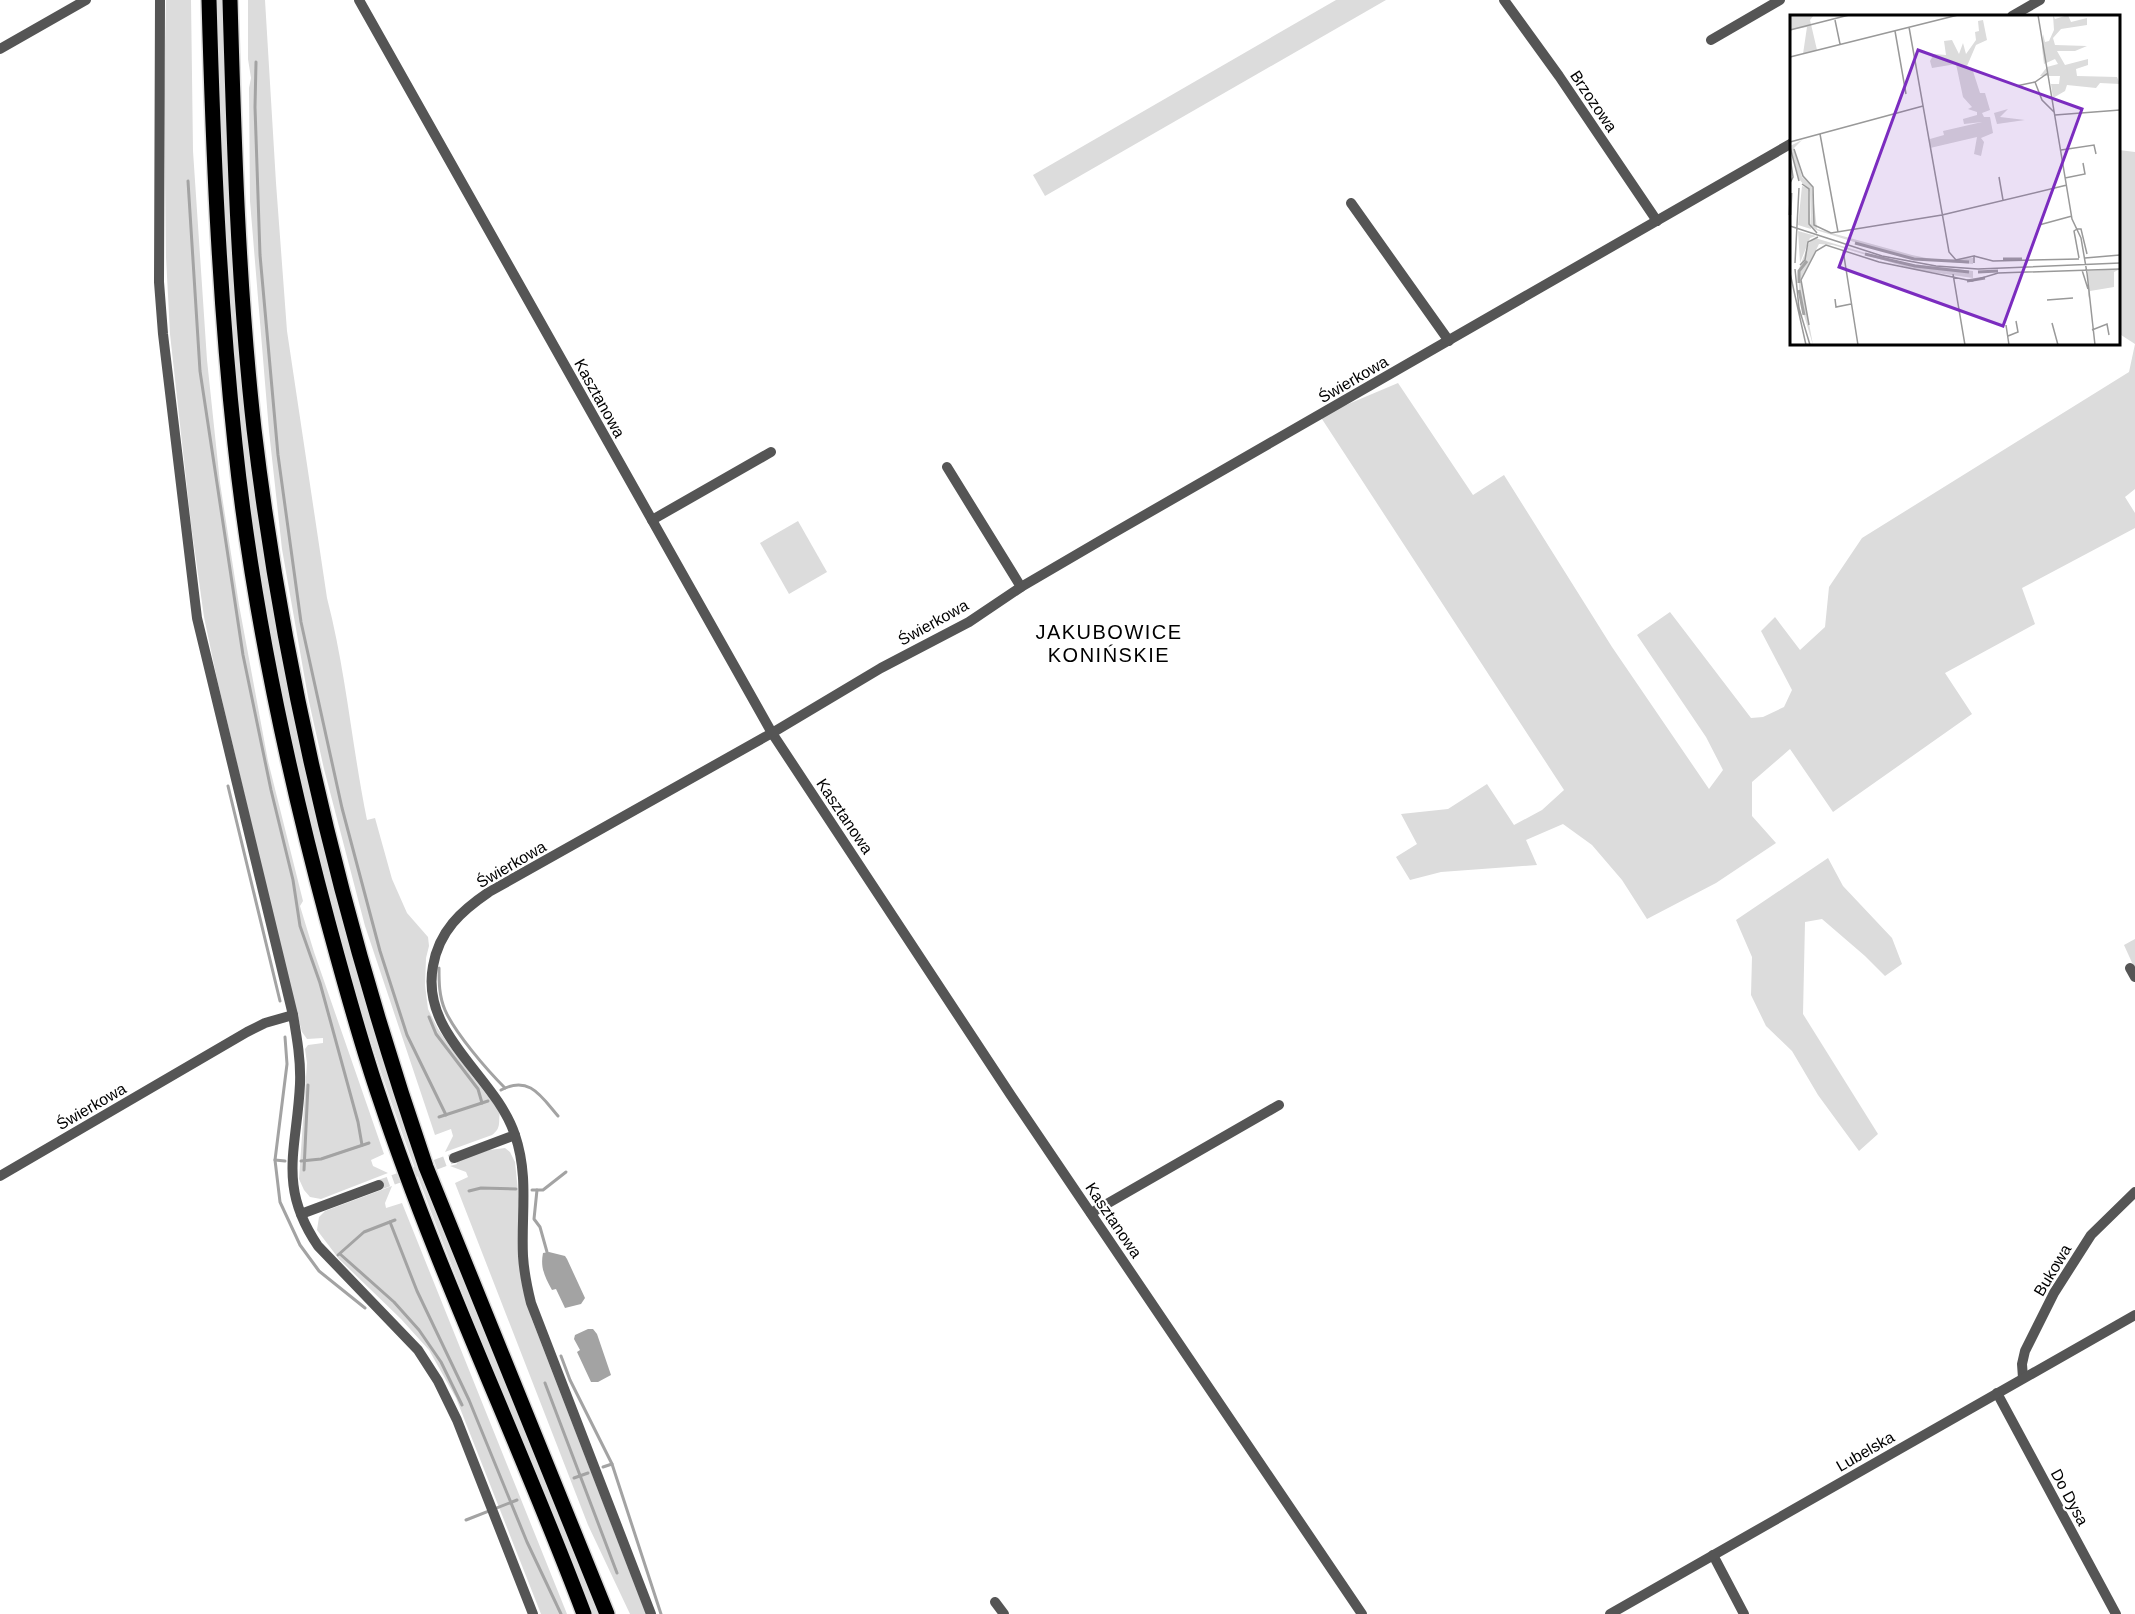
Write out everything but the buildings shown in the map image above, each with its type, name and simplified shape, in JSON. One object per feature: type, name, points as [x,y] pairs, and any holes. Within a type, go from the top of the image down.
[{"type":"highway","points":[[209,0],[218,243],[235,448],[261,622],[302,820],[355,1019],[406,1175],[584,1614]]},
{"type":"highway","points":[[230,0],[237,200],[254,429],[282,616],[318,795],[381,1030],[426,1167],[608,1614]]},
{"type":"street","points":[[0,49],[86,0]]},
{"type":"street","points":[[160,0],[159,282],[163,334],[197,618],[293,1015],[300,1064],[300,1086],[291,1171],[295,1195],[312,1237],[328,1258],[418,1350],[438,1381],[457,1420],[533,1614]]},
{"type":"street","name":"Kasztanowa","points":[[359,0],[772,733],[1010,1094],[1362,1614]]},
{"type":"street","name":"Brzozowa","points":[[1504,0],[1559,76],[1657,221]]},
{"type":"street","points":[[1711,40],[1780,0]]},
{"type":"street","points":[[2014,15],[2040,0]]},
{"type":"street","name":"Świerkowa","points":[[651,1614],[531,1303],[524,1273],[524,1174],[515,1135],[502,1106],[445,1031],[436,1014],[430,981],[435,954],[453,921],[469,905],[489,892],[772,733],[881,668],[969,622],[1021,587],[1790,144]]},
{"type":"street","points":[[1351,203],[1449,340]]},
{"type":"street","points":[[652,520],[771,452]]},
{"type":"street","points":[[947,467],[1021,587]]},
{"type":"street","name":"Świerkowa","points":[[0,1176],[247,1032],[265,1023],[293,1015]]},
{"type":"street","points":[[1091,1213],[1279,1105]]},
{"type":"street","points":[[454,1158],[515,1135]]},
{"type":"street","points":[[301,1214],[379,1185]]},
{"type":"street","name":"Bukowa","points":[[2023,1378],[2022,1364],[2025,1351],[2054,1293],[2091,1235],[2135,1192]]},
{"type":"street","name":"Lubelska","points":[[1610,1614],[2135,1315]]},
{"type":"street","name":"Do Dysa","points":[[1997,1393],[2116,1614]]},
{"type":"street","points":[[1713,1555],[1744,1614]]},
{"type":"street","points":[[995,1602],[1004,1614]]},
{"type":"shaded area","points":[[166,0],[191,0],[193,151],[207,360],[220,483],[239,605],[268,761],[303,901],[300,906],[384,1154],[371,1160],[373,1166],[388,1173],[321,1199],[310,1197],[299,1179],[307,1063],[305,1049],[308,1045],[323,1043],[323,1038],[307,1039],[302,1032],[293,999],[217,679],[204,617],[191,524],[170,334],[166,257],[164,93]]},
{"type":"shaded area","points":[[215,0],[224,0],[231,237],[239,340],[286,677],[327,863],[353,958],[393,1080],[601,1614],[592,1614],[430,1209],[372,1045],[338,936],[318,856],[269,627],[243,461],[225,262]]},
{"type":"shaded area","points":[[248,0],[265,0],[287,331],[327,598],[339,653],[367,820],[375,818],[392,879],[407,913],[428,937],[425,985],[428,1009],[451,1048],[500,1112],[498,1127],[492,1135],[445,1152],[453,1136],[451,1129],[435,1135],[365,926],[324,769],[308,697],[282,549],[269,431],[250,201],[249,88],[251,78],[248,59]]},
{"type":"shaded area","points":[[1336,0],[1386,0],[1045,196],[1033,175]]},
{"type":"shaded area","points":[[2120,150],[2135,152],[2135,344],[2120,334]]},
{"type":"shaded area","points":[[2135,344],[2135,489],[2125,497],[2135,513],[2135,528],[2022,588],[2035,624],[1945,673],[1972,714],[1833,812],[1790,749],[1752,782],[1752,816],[1776,843],[1716,883],[1647,919],[1622,880],[1592,845],[1563,824],[1526,840],[1537,865],[1441,872],[1410,880],[1396,857],[1417,844],[1401,814],[1448,809],[1487,784],[1514,825],[1542,810],[1564,790],[1320,416],[1398,383],[1473,495],[1504,475],[1612,647],[1709,789],[1723,770],[1706,737],[1637,635],[1670,612],[1751,718],[1763,717],[1784,707],[1792,690],[1761,631],[1775,617],[1800,650],[1825,627],[1829,587],[1862,538],[2129,372]]},
{"type":"shaded area","points":[[798,521],[827,572],[789,594],[760,543]]},
{"type":"shaded area","points":[[1828,858],[1843,886],[1892,938],[1902,964],[1885,976],[1822,919],[1805,922],[1803,1014],[1878,1134],[1859,1151],[1818,1095],[1792,1051],[1766,1026],[1751,995],[1752,957],[1736,920]]},
{"type":"shaded area","points":[[2135,939],[2135,966],[2134,967],[2124,945]]},
{"type":"shaded area","points":[[505,1148],[515,1162],[531,1317],[646,1614],[630,1614],[588,1525],[455,1183],[468,1177],[466,1172],[450,1166],[457,1164],[456,1161],[489,1150]]},
{"type":"shaded area","points":[[392,1186],[385,1203],[386,1208],[402,1203],[567,1614],[541,1614],[456,1398],[429,1350],[401,1319],[339,1259],[317,1230],[319,1217],[325,1211]]},
{"type":"shaded area","points":[[549,1252],[565,1256],[567,1259],[585,1298],[581,1304],[565,1308],[556,1289],[552,1290],[545,1277],[542,1263],[543,1253]]},
{"type":"shaded area","points":[[593,1329],[597,1334],[611,1375],[598,1382],[591,1382],[577,1352],[580,1350],[574,1339],[575,1335]]},
{"type":"waterway","points":[[256,62],[255,107],[260,255],[278,455],[301,622],[342,808],[380,951],[407,1035],[446,1115]]},
{"type":"waterway","points":[[188,181],[200,371],[243,655],[271,790],[293,880],[300,926],[320,983],[358,1122],[362,1145]]},
{"type":"waterway","points":[[228,786],[280,1001]]},
{"type":"waterway","points":[[439,968],[439,984],[445,1010],[472,1051],[505,1088]]},
{"type":"waterway","points":[[429,1017],[436,1034],[478,1089],[482,1103]]},
{"type":"waterway","points":[[285,1037],[287,1064],[275,1160],[280,1202],[300,1245],[319,1271],[365,1308]]},
{"type":"waterway","points":[[304,1170],[308,1085]]},
{"type":"waterway","points":[[501,1090],[511,1086],[527,1086],[540,1095],[558,1116]]},
{"type":"waterway","points":[[439,1117],[488,1101]]},
{"type":"waterway","points":[[301,1161],[321,1159],[369,1143]]},
{"type":"waterway","points":[[275,1160],[285,1161]]},
{"type":"waterway","points":[[532,1190],[543,1190],[566,1172]]},
{"type":"waterway","points":[[469,1191],[481,1188],[516,1189]]},
{"type":"waterway","points":[[537,1190],[534,1219],[540,1227],[547,1252]]},
{"type":"waterway","points":[[338,1255],[364,1232],[395,1220]]},
{"type":"waterway","points":[[390,1222],[417,1291],[469,1400],[527,1542],[561,1614]]},
{"type":"waterway","points":[[340,1254],[394,1302],[419,1330],[441,1362],[462,1405]]},
{"type":"waterway","points":[[561,1356],[570,1380],[612,1464],[661,1614]]},
{"type":"waterway","points":[[545,1383],[617,1573]]},
{"type":"waterway","points":[[603,1467],[612,1464]]},
{"type":"waterway","points":[[574,1478],[588,1473]]},
{"type":"waterway","points":[[466,1520],[517,1500]]},
{"type":"tunnel","points":[[379,1185],[454,1158]]},
{"type":"district","name":"JAKUBOWICE KONIŃSKIE","points":[[1109,644]]}]
